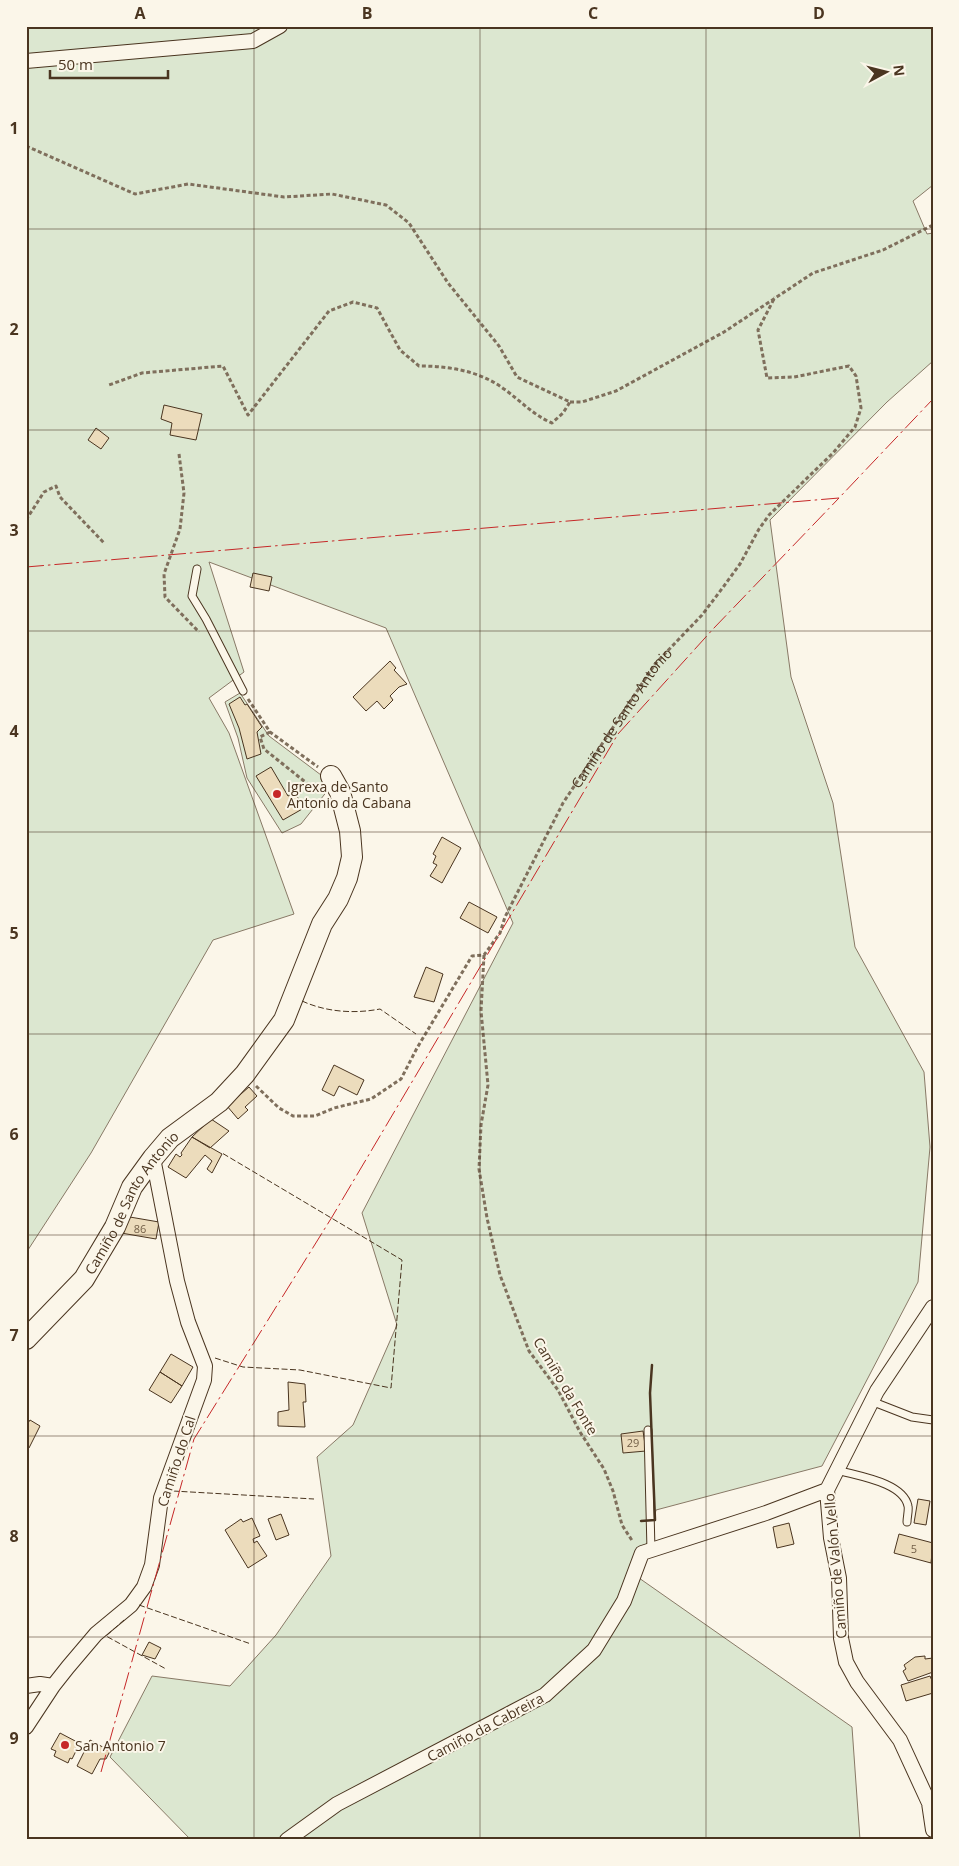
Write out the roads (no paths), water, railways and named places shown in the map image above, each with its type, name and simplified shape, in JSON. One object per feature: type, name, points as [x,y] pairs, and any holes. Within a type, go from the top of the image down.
[{"type":"street","points":[[26,61],[253,41],[280,26]]},
{"type":"street","name":"Camiño de Santo Antonio","points":[[26,1339],[84,1279],[115,1227],[132,1187],[153,1158],[170,1138],[219,1102],[245,1074],[284,1020],[322,924],[338,899],[347,878],[352,857],[350,831],[340,792],[331,776]]},
{"type":"street","name":"Camiño do Cal","points":[[26,1727],[52,1686],[96,1634],[131,1605],[144,1587],[152,1565],[161,1498],[204,1380],[205,1366],[188,1322],[177,1282],[153,1158]]},
{"type":"street","name":"Camiño de Valón Vello","points":[[933,1308],[876,1391],[827,1490],[832,1538],[839,1578],[841,1638],[846,1662],[857,1682],[900,1740],[929,1803],[933,1830]]},
{"type":"street","points":[[647,1552],[766,1513],[827,1490]]},
{"type":"street","name":"Camiño da Cabreira","points":[[287,1840],[337,1804],[545,1695],[594,1650],[624,1601],[647,1552]]},
{"type":"street","points":[[26,1686],[40,1684],[52,1686]]},
{"type":"lane","points":[[197,569],[192,596],[243,691]]},
{"type":"lane","points":[[871,1401],[912,1417],[933,1420]]},
{"type":"lane","points":[[647,1552],[648,1430]]},
{"type":"lane","points":[[837,1470],[888,1485],[899,1491],[908,1506],[907,1522]]},
{"type":"place","name":"Igrexa de Santo Antonio da Cabana","points":[[277,794]]},
{"type":"place","name":"San Antonio 7","points":[[65,1745]]}]
